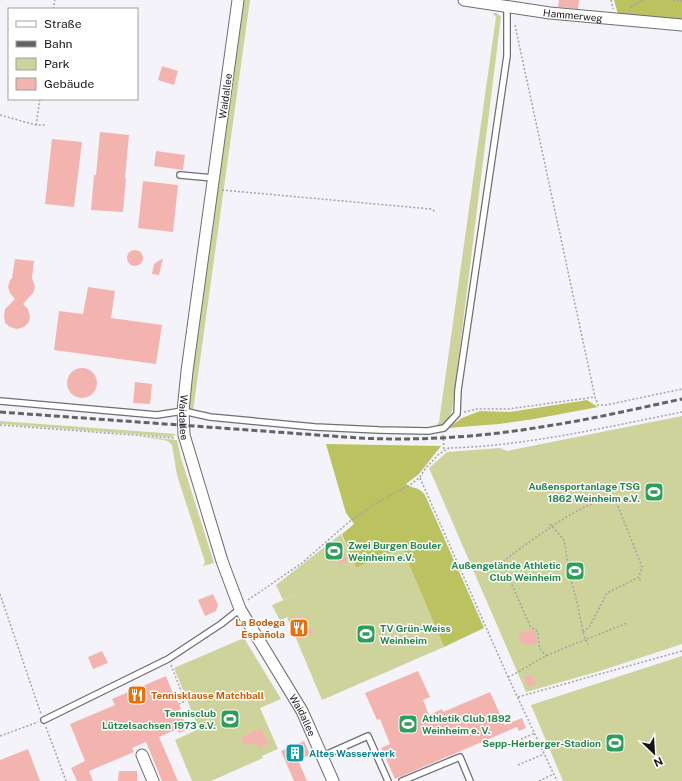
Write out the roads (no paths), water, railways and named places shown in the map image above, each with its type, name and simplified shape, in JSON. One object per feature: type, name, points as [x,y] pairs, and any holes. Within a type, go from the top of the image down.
[{"type":"street","name":"Waidallee","points":[[238,0],[187,372],[183,412],[184,435],[222,561],[243,606],[302,711],[333,781]]},
{"type":"street","name":"Hammerweg","points":[[464,0],[507,7],[682,26]]},
{"type":"street","points":[[142,755],[153,781]]},
{"type":"lane","points":[[0,401],[157,415],[183,412],[210,417],[315,427],[428,431],[444,428],[457,414],[459,382],[507,56],[507,7]]},
{"type":"lane","points":[[180,175],[213,178]]},
{"type":"lane","points":[[44,720],[168,659],[221,624],[243,606]]},
{"type":"lane","points":[[323,756],[368,736],[388,781]]},
{"type":"lane","points":[[402,781],[460,757],[470,781]]},
{"type":"railway","points":[[0,412],[359,438],[405,439],[473,436],[518,430],[594,418],[682,399]]},
{"type":"place","name":"Außensportanlage TSG 1862 Weinheim e.V.","points":[[654,492]]},
{"type":"place","name":"Zwei Burgen Bouler Weinheim e.V.","points":[[334,551]]},
{"type":"place","name":"Außengelände Athletic Club Weinheim","points":[[575,571]]},
{"type":"place","name":"La Bodega Española","points":[[299,628]]},
{"type":"place","name":"TV Grün-Weiss Weinheim","points":[[366,634]]},
{"type":"place","name":"Tennisklause Matchball","points":[[137,695]]},
{"type":"place","name":"Tennisclub Lützelsachsen 1973 e.V.","points":[[230,719]]},
{"type":"place","name":"Athletik Club 1892 Weinheim e. V.","points":[[408,724]]},
{"type":"place","name":"Sepp-Herberger-Stadion","points":[[615,743]]},
{"type":"place","name":"Altes Wasserwerk","points":[[295,753]]}]
